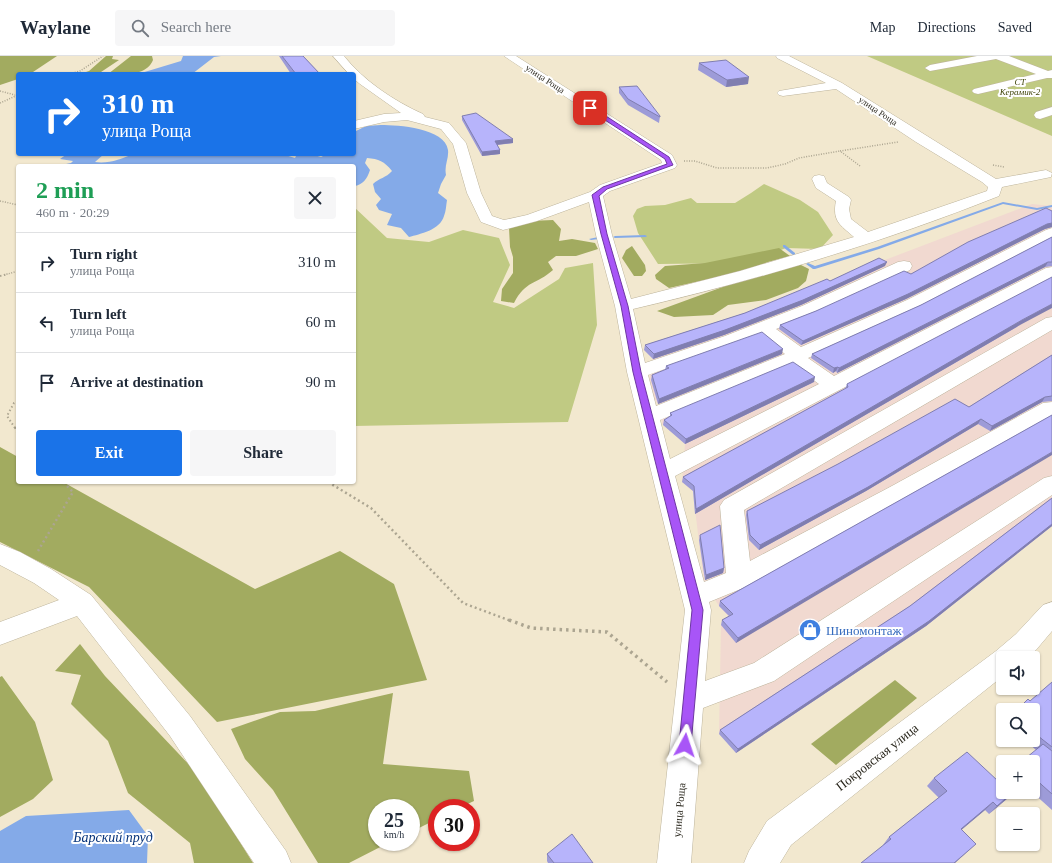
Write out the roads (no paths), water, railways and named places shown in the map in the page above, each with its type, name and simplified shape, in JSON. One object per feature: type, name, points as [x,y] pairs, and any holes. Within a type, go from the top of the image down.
[{"type":"street","points":[[338,56],[352,72]]},
{"type":"street","points":[[511,57],[527,56]]},
{"type":"street","name":"улица Роща","points":[[781,56],[838,85],[993,184]]},
{"type":"street","points":[[930,68],[994,56]]},
{"type":"street","points":[[999,56],[1051,74]]},
{"type":"street","name":"улица Роща","points":[[511,57],[667,158],[670,165],[605,188],[595,195],[624,306],[637,372],[648,417],[698,610],[674,863]]},
{"type":"street","points":[[978,90],[1051,74]]},
{"type":"street","points":[[356,75],[409,113],[422,119]]},
{"type":"street","points":[[782,93],[838,85]]},
{"type":"street","points":[[356,125],[384,118],[407,116],[445,126],[459,143],[474,193],[486,219],[503,225],[532,218],[595,195]]},
{"type":"street","points":[[624,306],[671,296],[772,268],[866,239],[994,193],[995,186],[993,184],[1046,174]]},
{"type":"street","points":[[819,179],[821,185],[844,200],[842,209],[844,221],[866,239]]},
{"type":"street","points":[[648,417],[796,356],[913,304],[1052,233]]},
{"type":"street","points":[[637,372],[763,328],[808,310],[904,266]]},
{"type":"street","points":[[662,473],[1052,272]]},
{"type":"street","points":[[739,579],[732,506],[1052,322]]},
{"type":"street","points":[[763,328],[834,385]]},
{"type":"street","points":[[694,597],[739,579],[898,493],[1050,408]]},
{"type":"street","points":[[689,700],[764,672],[1052,484]]},
{"type":"street","points":[[0,554],[28,567],[64,589],[82,603],[180,726],[274,863]]},
{"type":"street","points":[[0,634],[82,603]]},
{"type":"street","points":[[1015,651],[1026,642],[1052,613]]},
{"type":"street","name":"Покровская улица","points":[[761,863],[779,833],[996,665]]},
{"type":"water","points":[[183,56],[221,56],[214,57],[195,72],[145,72],[181,61]]},
{"type":"water","points":[[381,125],[420,129],[439,137],[445,143],[448,150],[446,175],[438,193],[447,200],[446,210],[442,221],[434,228],[409,237],[401,228],[387,225],[392,214],[379,210],[376,205],[381,199],[375,192],[373,184],[392,171],[384,163],[375,159],[367,158],[365,163],[370,170],[368,176],[362,183],[356,185],[356,164],[66,164],[73,161],[60,159],[64,156],[102,156],[95,162],[105,162],[115,161],[128,156],[288,156],[295,158],[296,156],[356,156],[356,131],[366,126]]},
{"type":"water","name":"Барский пруд","points":[[129,810],[148,836],[147,863],[0,863],[0,831],[26,816]]},
{"type":"waterway","points":[[808,264],[814,268],[878,248],[1003,203],[1037,209],[1052,206]]},
{"type":"waterway","points":[[615,237],[645,236]]},
{"type":"waterway","points":[[591,239],[598,238]]},
{"type":"waterway","points":[[784,246],[794,254]]},
{"type":"place","name":"Шиномонтаж","points":[[810,630]]},
{"type":"park label","name":"СТ Керамик-2","points":[[1020,88]]}]
